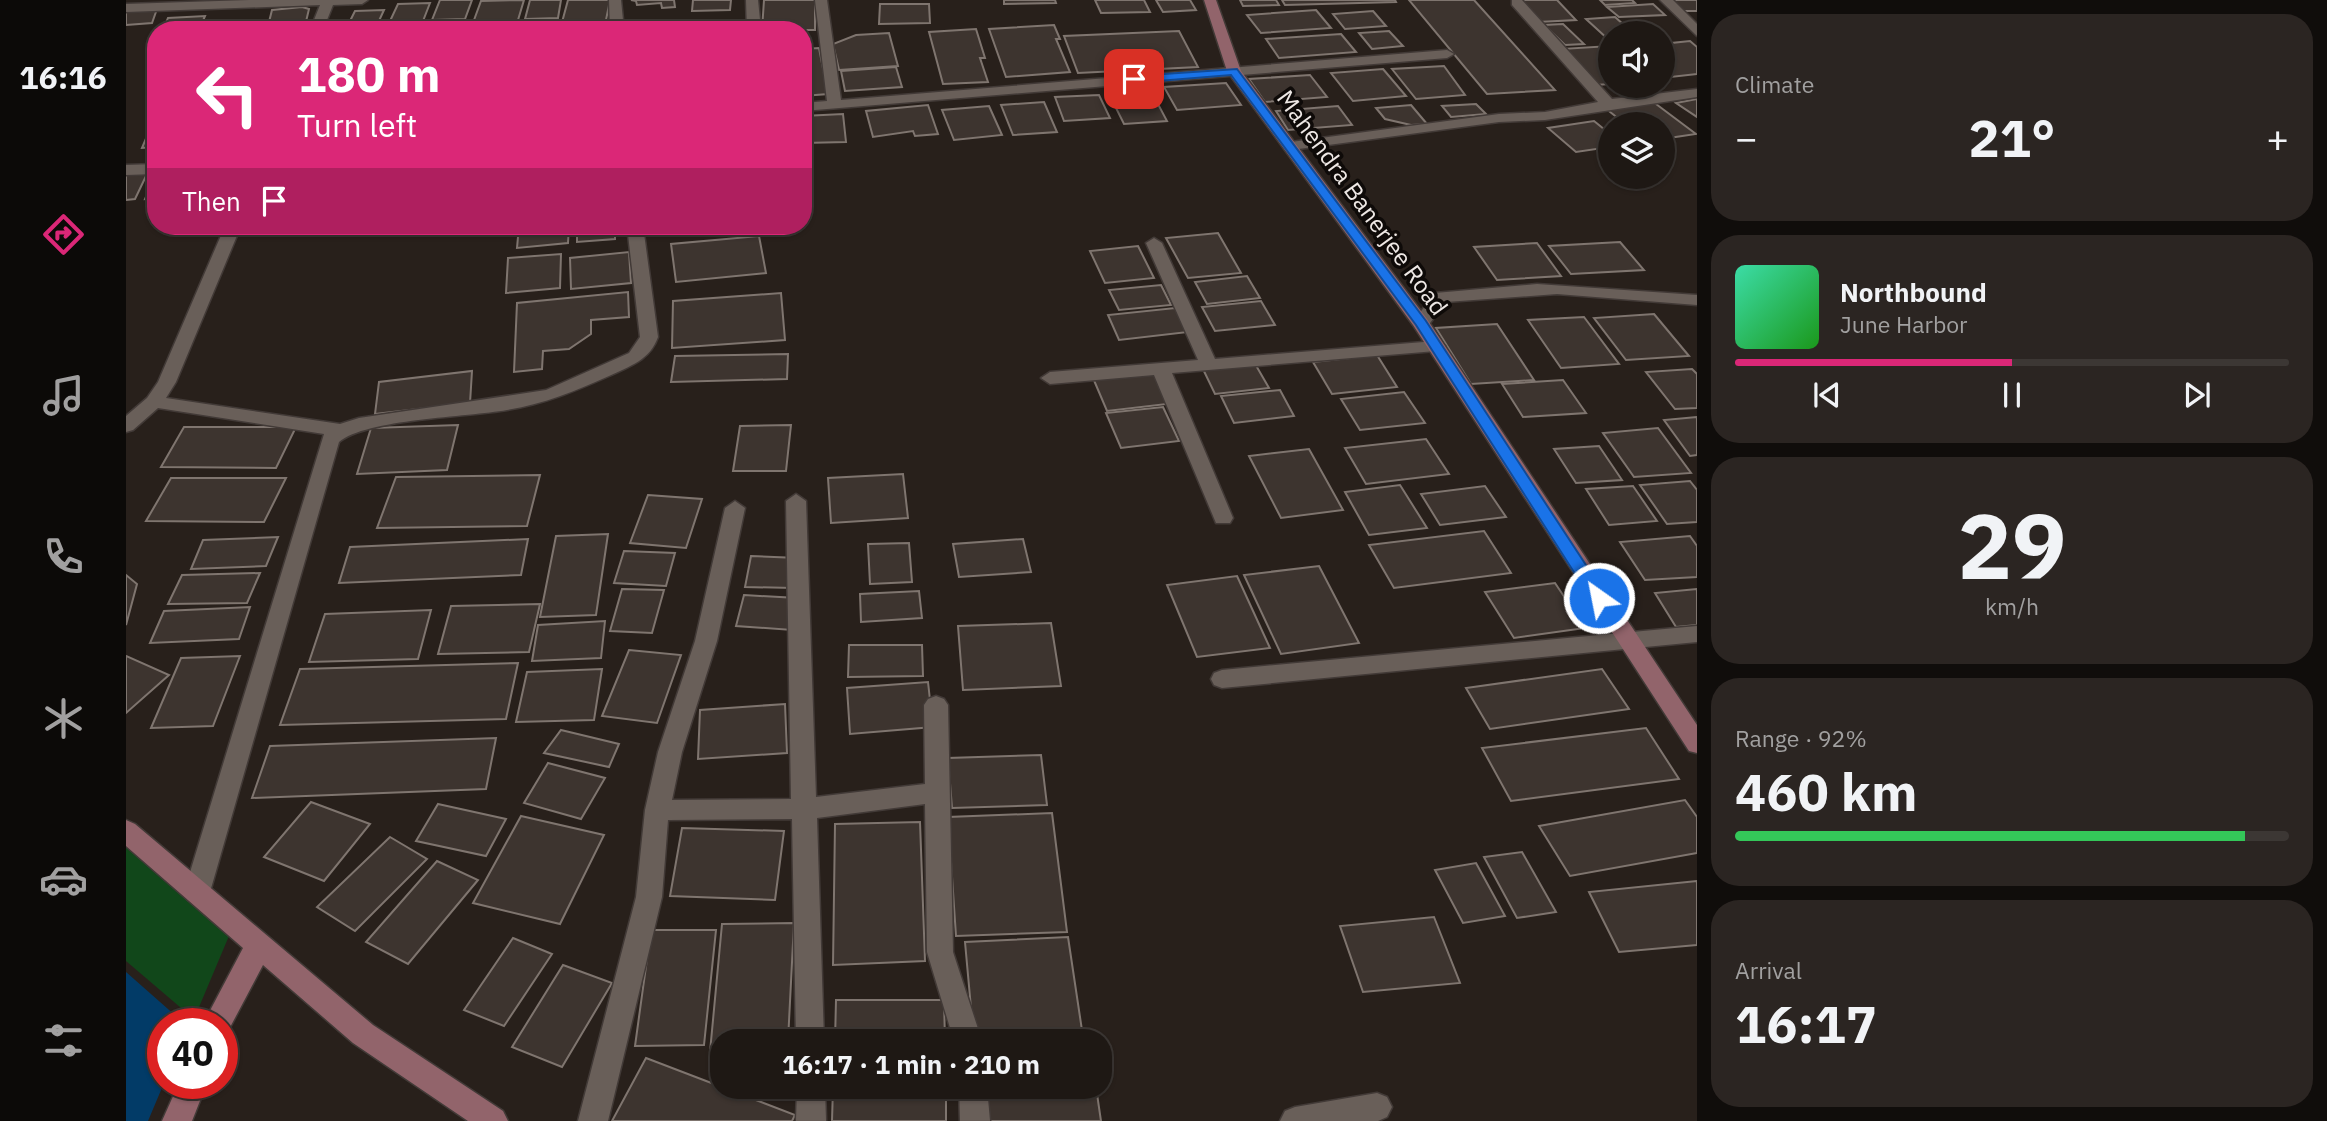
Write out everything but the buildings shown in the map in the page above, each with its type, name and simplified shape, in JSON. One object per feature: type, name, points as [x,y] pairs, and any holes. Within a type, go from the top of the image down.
[{"type":"street","points":[[126,8],[362,0]]},
{"type":"street","points":[[615,0],[616,21]]},
{"type":"street","points":[[752,0],[753,21]]},
{"type":"street","points":[[821,0],[833,77],[834,105]]},
{"type":"street","name":"Mahendra Banerjee Road","points":[[1210,0],[1234,71],[1421,324],[1697,744]]},
{"type":"street","points":[[1666,0],[1697,32]]},
{"type":"street","points":[[320,21],[328,2]]},
{"type":"street","points":[[1517,2],[1608,104]]},
{"type":"street","points":[[812,106],[1447,54]]},
{"type":"street","points":[[1291,146],[1499,118],[1545,116],[1608,104],[1697,93]]},
{"type":"street","points":[[126,170],[147,169]]},
{"type":"street","points":[[126,426],[154,402],[167,382],[229,235]]},
{"type":"street","points":[[197,892],[330,439],[341,430],[359,424],[509,404],[551,395],[583,383],[635,357],[646,346],[649,337],[636,235]]},
{"type":"street","points":[[1154,243],[1209,365]]},
{"type":"street","points":[[1421,324],[1441,297],[1494,290],[1595,291],[1653,299],[1697,300]]},
{"type":"street","points":[[1050,378],[1436,346]]},
{"type":"street","points":[[1161,369],[1223,518]]},
{"type":"street","points":[[154,402],[341,430]]},
{"type":"street","points":[[796,501],[810,1029]]},
{"type":"street","points":[[593,1121],[649,897],[657,810],[670,751],[706,641],[734,508]]},
{"type":"street","points":[[1222,679],[1697,634]]},
{"type":"street","points":[[936,705],[940,952],[964,1029]]},
{"type":"street","points":[[657,810],[806,808],[937,792]]},
{"type":"street","points":[[126,831],[363,1034],[494,1121]]},
{"type":"street","points":[[226,1008],[259,945]]},
{"type":"street","points":[[177,1121],[186,1099]]},
{"type":"street","points":[[811,1099],[811,1121]]},
{"type":"street","points":[[974,1099],[975,1121]]},
{"type":"street","points":[[1295,1121],[1377,1107]]},
{"type":"green space","points":[[126,839],[234,924],[199,1008],[181,1008],[126,961]]},
{"type":"water","points":[[126,972],[167,1008],[147,1008],[147,1099],[157,1099],[148,1121],[126,1121]]},
{"type":"route","points":[[1134,79],[1234,71],[1421,324],[1599,598]]}]
